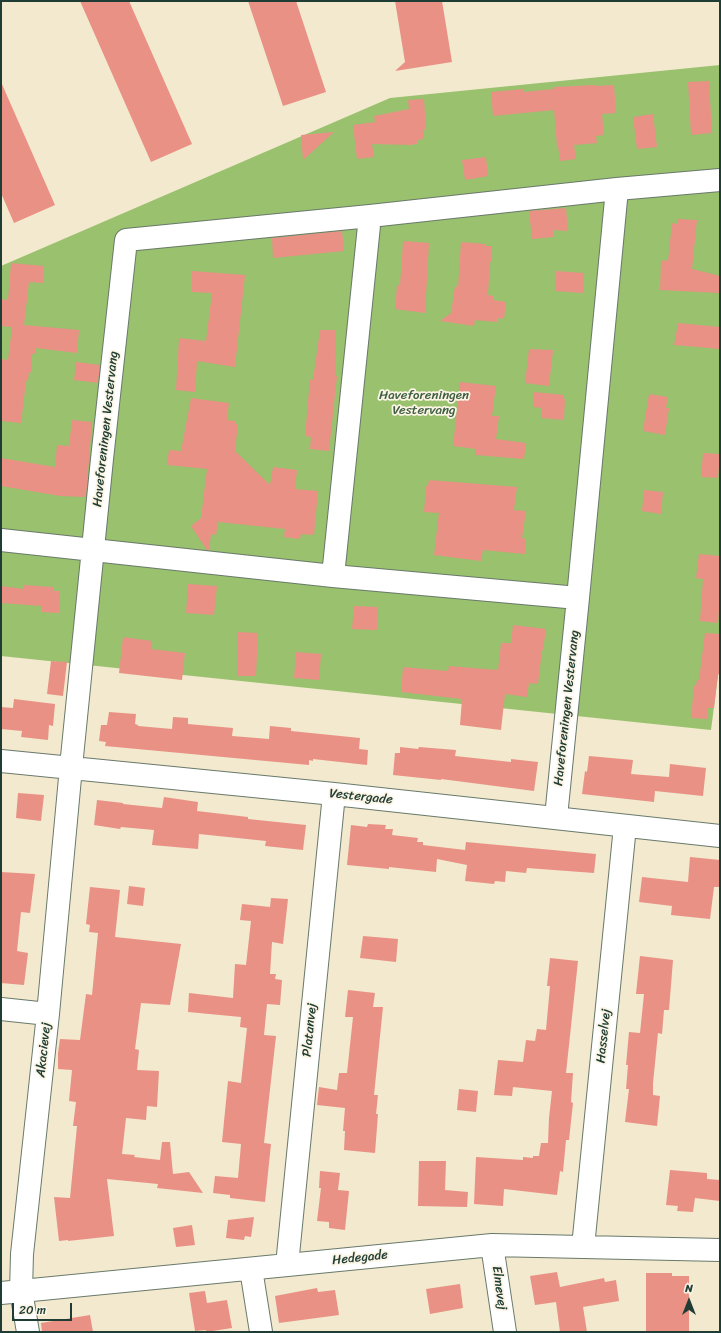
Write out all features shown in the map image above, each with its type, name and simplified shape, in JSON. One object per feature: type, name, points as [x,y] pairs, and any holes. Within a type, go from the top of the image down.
[{"type":"street","name":"Haveforeningen Vestervang","points":[[71,767],[126,240],[720,180]]},
{"type":"street","name":"Haveforeningen Vestervang","points":[[556,817],[617,190]]},
{"type":"street","points":[[333,576],[370,216]]},
{"type":"street","points":[[1,540],[333,576],[578,598]]},
{"type":"street","name":"Vestergade","points":[[1,761],[556,817],[720,836]]},
{"type":"street","name":"Akacievej","points":[[28,1332],[11,1292],[22,1254],[48,1014],[71,767]]},
{"type":"street","name":"Platanvej","points":[[287,1265],[334,794]]},
{"type":"street","name":"Hasselvej","points":[[583,1247],[625,826]]},
{"type":"street","points":[[1,1009],[48,1014]]},
{"type":"street","name":"Hedegade","points":[[11,1292],[492,1245],[720,1250]]},
{"type":"street","name":"Elmevej","points":[[492,1245],[505,1332]]},
{"type":"street","points":[[251,1269],[261,1332]]},
{"type":"green space","name":"Haveforeningen Vestervang","points":[[720,65],[720,660],[711,730],[1,656],[1,266],[390,98]]},
{"type":"building","points":[[80,1],[129,1],[192,144],[151,162]]},
{"type":"building","points":[[248,1],[296,1],[326,92],[283,106]]},
{"type":"building","points":[[395,1],[442,1],[452,62],[395,71],[405,62]]},
{"type":"building","points":[[709,81],[712,133],[691,135],[688,82]]},
{"type":"building","points":[[1,82],[55,205],[14,223],[1,193]]},
{"type":"building","points":[[614,85],[616,113],[602,114],[604,135],[596,136],[597,143],[574,145],[576,159],[560,161],[557,146],[554,110],[493,116],[491,92],[523,89],[523,92],[554,89],[554,87]]},
{"type":"building","points":[[424,99],[426,129],[423,130],[424,139],[417,140],[417,144],[413,145],[372,144],[374,157],[357,159],[353,125],[375,122],[374,116],[409,109],[408,100]]},
{"type":"building","points":[[653,114],[657,147],[637,149],[633,117]]},
{"type":"building","points":[[334,132],[303,160],[301,135]]},
{"type":"building","points":[[486,157],[488,176],[465,180],[462,160]]},
{"type":"building","points":[[566,208],[568,231],[553,230],[553,237],[532,239],[529,211]]},
{"type":"building","points":[[677,219],[697,220],[692,269],[720,276],[720,293],[660,290],[661,260],[668,261],[672,223],[677,224]]},
{"type":"building","points":[[342,231],[344,251],[273,258],[272,238]]},
{"type":"building","points":[[403,241],[429,243],[425,313],[395,309],[397,285],[400,285]]},
{"type":"building","points":[[461,242],[492,246],[488,295],[494,296],[493,300],[506,302],[504,319],[497,318],[497,322],[475,320],[474,326],[440,321],[451,313],[455,286],[458,287]]},
{"type":"building","points":[[11,263],[44,266],[43,283],[29,282],[24,325],[79,330],[77,353],[36,348],[35,354],[32,354],[31,372],[29,372],[28,381],[26,381],[21,423],[1,421],[1,359],[8,360],[12,327],[1,326],[1,299],[8,300]]},
{"type":"building","points":[[192,271],[245,275],[235,367],[197,361],[195,392],[176,390],[179,338],[206,341],[212,293],[192,292]]},
{"type":"building","points":[[556,271],[584,273],[583,293],[555,291]]},
{"type":"building","points":[[678,323],[720,327],[720,349],[674,345]]},
{"type":"building","points":[[320,330],[336,330],[335,376],[337,376],[329,451],[310,449],[311,437],[305,436],[310,379],[313,380]]},
{"type":"building","points":[[529,349],[553,350],[549,386],[525,383]]},
{"type":"building","points":[[76,362],[100,365],[98,383],[74,380]]},
{"type":"building","points":[[460,382],[496,386],[492,416],[499,416],[496,439],[526,443],[524,459],[475,455],[476,449],[453,446]]},
{"type":"building","points":[[534,392],[564,395],[564,420],[541,418],[542,408],[533,407]]},
{"type":"building","points":[[649,394],[668,397],[666,408],[669,408],[665,435],[643,431]]},
{"type":"building","points":[[191,398],[229,403],[227,420],[235,421],[235,424],[238,424],[235,451],[270,485],[273,467],[297,470],[295,489],[318,491],[314,535],[301,534],[300,539],[284,537],[285,529],[218,522],[216,535],[211,534],[209,550],[207,550],[191,526],[201,518],[207,469],[167,465],[169,450],[181,451]]},
{"type":"building","points":[[72,420],[92,422],[86,497],[60,496],[1,486],[1,458],[55,467],[57,445],[69,446]]},
{"type":"building","points":[[703,453],[720,454],[718,478],[701,477]]},
{"type":"building","points":[[429,480],[517,487],[514,510],[526,511],[522,538],[526,539],[525,554],[483,550],[481,561],[434,555],[439,513],[424,512],[426,486],[428,486]]},
{"type":"building","points":[[644,490],[663,492],[661,514],[642,511]]},
{"type":"building","points":[[699,554],[720,556],[720,598],[718,623],[700,621],[703,579],[696,578]]},
{"type":"building","points":[[188,584],[217,586],[214,615],[186,613]]},
{"type":"building","points":[[24,585],[54,587],[54,591],[60,591],[59,613],[42,612],[42,606],[1,603],[1,586],[24,589]]},
{"type":"building","points":[[354,606],[378,607],[377,630],[352,629]]},
{"type":"building","points":[[513,625],[546,629],[538,684],[529,683],[527,697],[505,694],[501,730],[460,725],[462,699],[401,692],[403,667],[448,671],[449,666],[498,670],[501,643],[511,643]]},
{"type":"building","points":[[238,632],[258,633],[256,676],[237,676]]},
{"type":"building","points":[[705,633],[720,634],[720,675],[718,674],[714,708],[708,708],[707,719],[691,718],[694,686],[696,686],[697,680],[699,680]]},
{"type":"building","points":[[123,637],[152,641],[151,649],[185,653],[182,680],[119,673]]},
{"type":"building","points":[[296,652],[321,654],[319,680],[294,678]]},
{"type":"building","points":[[51,661],[67,662],[63,696],[47,694]]},
{"type":"building","points":[[14,699],[55,704],[53,726],[49,725],[48,740],[21,737],[22,731],[1,729],[1,707],[13,708]]},
{"type":"building","points":[[109,712],[136,714],[135,724],[138,726],[172,729],[173,717],[188,718],[188,724],[233,728],[232,736],[269,739],[270,726],[291,728],[291,731],[360,738],[359,749],[368,750],[367,765],[313,759],[313,761],[309,760],[309,765],[105,746],[106,742],[99,741],[101,725],[107,725]]},
{"type":"building","points":[[400,747],[456,750],[455,756],[511,762],[511,759],[538,762],[534,791],[441,779],[393,775],[395,753],[400,753]]},
{"type":"building","points":[[589,756],[633,760],[631,774],[669,777],[670,764],[706,768],[703,796],[655,791],[654,802],[582,794],[585,771],[587,772]]},
{"type":"building","points":[[18,793],[44,795],[41,821],[16,818]]},
{"type":"building","points":[[164,797],[198,802],[197,811],[248,817],[248,819],[306,825],[303,850],[265,846],[266,841],[199,834],[198,849],[152,845],[154,830],[121,827],[120,829],[94,825],[97,800],[162,808]]},
{"type":"building","points":[[368,824],[386,825],[385,829],[393,829],[392,835],[418,838],[417,842],[423,842],[423,845],[465,850],[466,842],[596,854],[594,873],[527,868],[526,873],[506,871],[505,882],[495,881],[494,884],[465,881],[467,865],[437,859],[436,872],[389,867],[389,869],[347,865],[351,825],[367,827]]},
{"type":"building","points":[[690,857],[720,860],[720,887],[714,887],[710,919],[671,915],[672,906],[639,902],[642,877],[688,882]]},
{"type":"building","points":[[1,872],[35,874],[30,913],[21,912],[17,951],[28,953],[24,985],[1,983]]},
{"type":"building","points":[[129,886],[145,888],[143,906],[127,904]]},
{"type":"building","points":[[90,887],[120,890],[115,937],[181,944],[170,1005],[141,1003],[135,1049],[139,1050],[137,1070],[159,1071],[157,1107],[147,1106],[146,1120],[126,1118],[122,1154],[160,1160],[162,1142],[170,1142],[173,1174],[189,1172],[203,1193],[157,1188],[158,1184],[107,1179],[114,1236],[59,1241],[54,1197],[70,1198],[77,1126],[73,1126],[76,1102],[69,1101],[72,1070],[58,1069],[58,1053],[60,1039],[80,1040],[86,994],[92,995],[98,933],[89,932],[90,925],[86,924]]},
{"type":"building","points":[[271,898],[288,899],[283,944],[272,942],[270,974],[276,974],[275,979],[282,980],[280,1005],[267,1004],[264,1035],[276,1036],[264,1143],[271,1144],[265,1202],[230,1198],[230,1195],[213,1193],[215,1176],[238,1178],[241,1144],[222,1142],[228,1081],[241,1083],[247,1028],[240,1027],[241,1017],[188,1012],[189,993],[233,998],[235,964],[246,965],[251,921],[240,920],[242,904],[270,907]]},
{"type":"building","points":[[363,936],[398,939],[396,962],[360,958]]},
{"type":"building","points":[[640,956],[673,960],[669,1010],[664,1010],[662,1034],[658,1033],[653,1083],[653,1095],[660,1096],[657,1126],[625,1122],[629,1089],[626,1089],[628,1065],[626,1065],[629,1032],[640,1033],[644,994],[636,994]]},
{"type":"building","points":[[550,958],[578,961],[566,1073],[573,1073],[571,1102],[573,1103],[569,1140],[566,1140],[563,1172],[560,1171],[557,1195],[504,1189],[503,1206],[474,1204],[476,1157],[523,1160],[523,1157],[533,1158],[533,1156],[539,1156],[541,1143],[548,1143],[552,1091],[513,1087],[512,1096],[494,1095],[498,1060],[523,1062],[526,1040],[535,1041],[537,1029],[546,1030],[550,986],[547,986]]},
{"type":"building","points":[[348,990],[375,993],[373,1007],[383,1007],[374,1095],[378,1095],[375,1153],[344,1150],[345,1131],[343,1131],[345,1108],[317,1105],[319,1087],[337,1090],[339,1073],[347,1073],[353,1017],[345,1017]]},
{"type":"building","points":[[459,1089],[478,1091],[476,1112],[457,1110]]},
{"type":"building","points":[[419,1161],[446,1161],[445,1190],[468,1192],[467,1207],[418,1206]]},
{"type":"building","points":[[670,1170],[707,1173],[707,1179],[720,1180],[720,1201],[695,1198],[693,1212],[677,1211],[678,1206],[666,1205]]},
{"type":"building","points":[[320,1171],[340,1173],[338,1190],[349,1191],[345,1230],[329,1228],[329,1222],[317,1221],[321,1188],[319,1188]]},
{"type":"building","points":[[254,1217],[251,1237],[245,1236],[244,1240],[226,1238],[228,1220]]},
{"type":"building","points":[[192,1225],[195,1245],[176,1247],[173,1228]]},
{"type":"building","points":[[557,1272],[560,1287],[604,1278],[605,1282],[616,1280],[619,1301],[583,1307],[587,1332],[560,1332],[556,1302],[535,1305],[530,1276]]},
{"type":"building","points":[[646,1273],[672,1273],[672,1276],[689,1276],[689,1332],[646,1332]]},
{"type":"building","points":[[460,1284],[463,1308],[430,1314],[426,1289]]},
{"type":"building","points":[[317,1288],[318,1292],[335,1290],[339,1315],[279,1323],[275,1296]]},
{"type":"building","points":[[205,1291],[207,1303],[227,1300],[232,1328],[206,1332],[206,1330],[195,1331],[189,1293]]},
{"type":"building","points":[[90,1315],[93,1332],[42,1332],[41,1323]]}]
